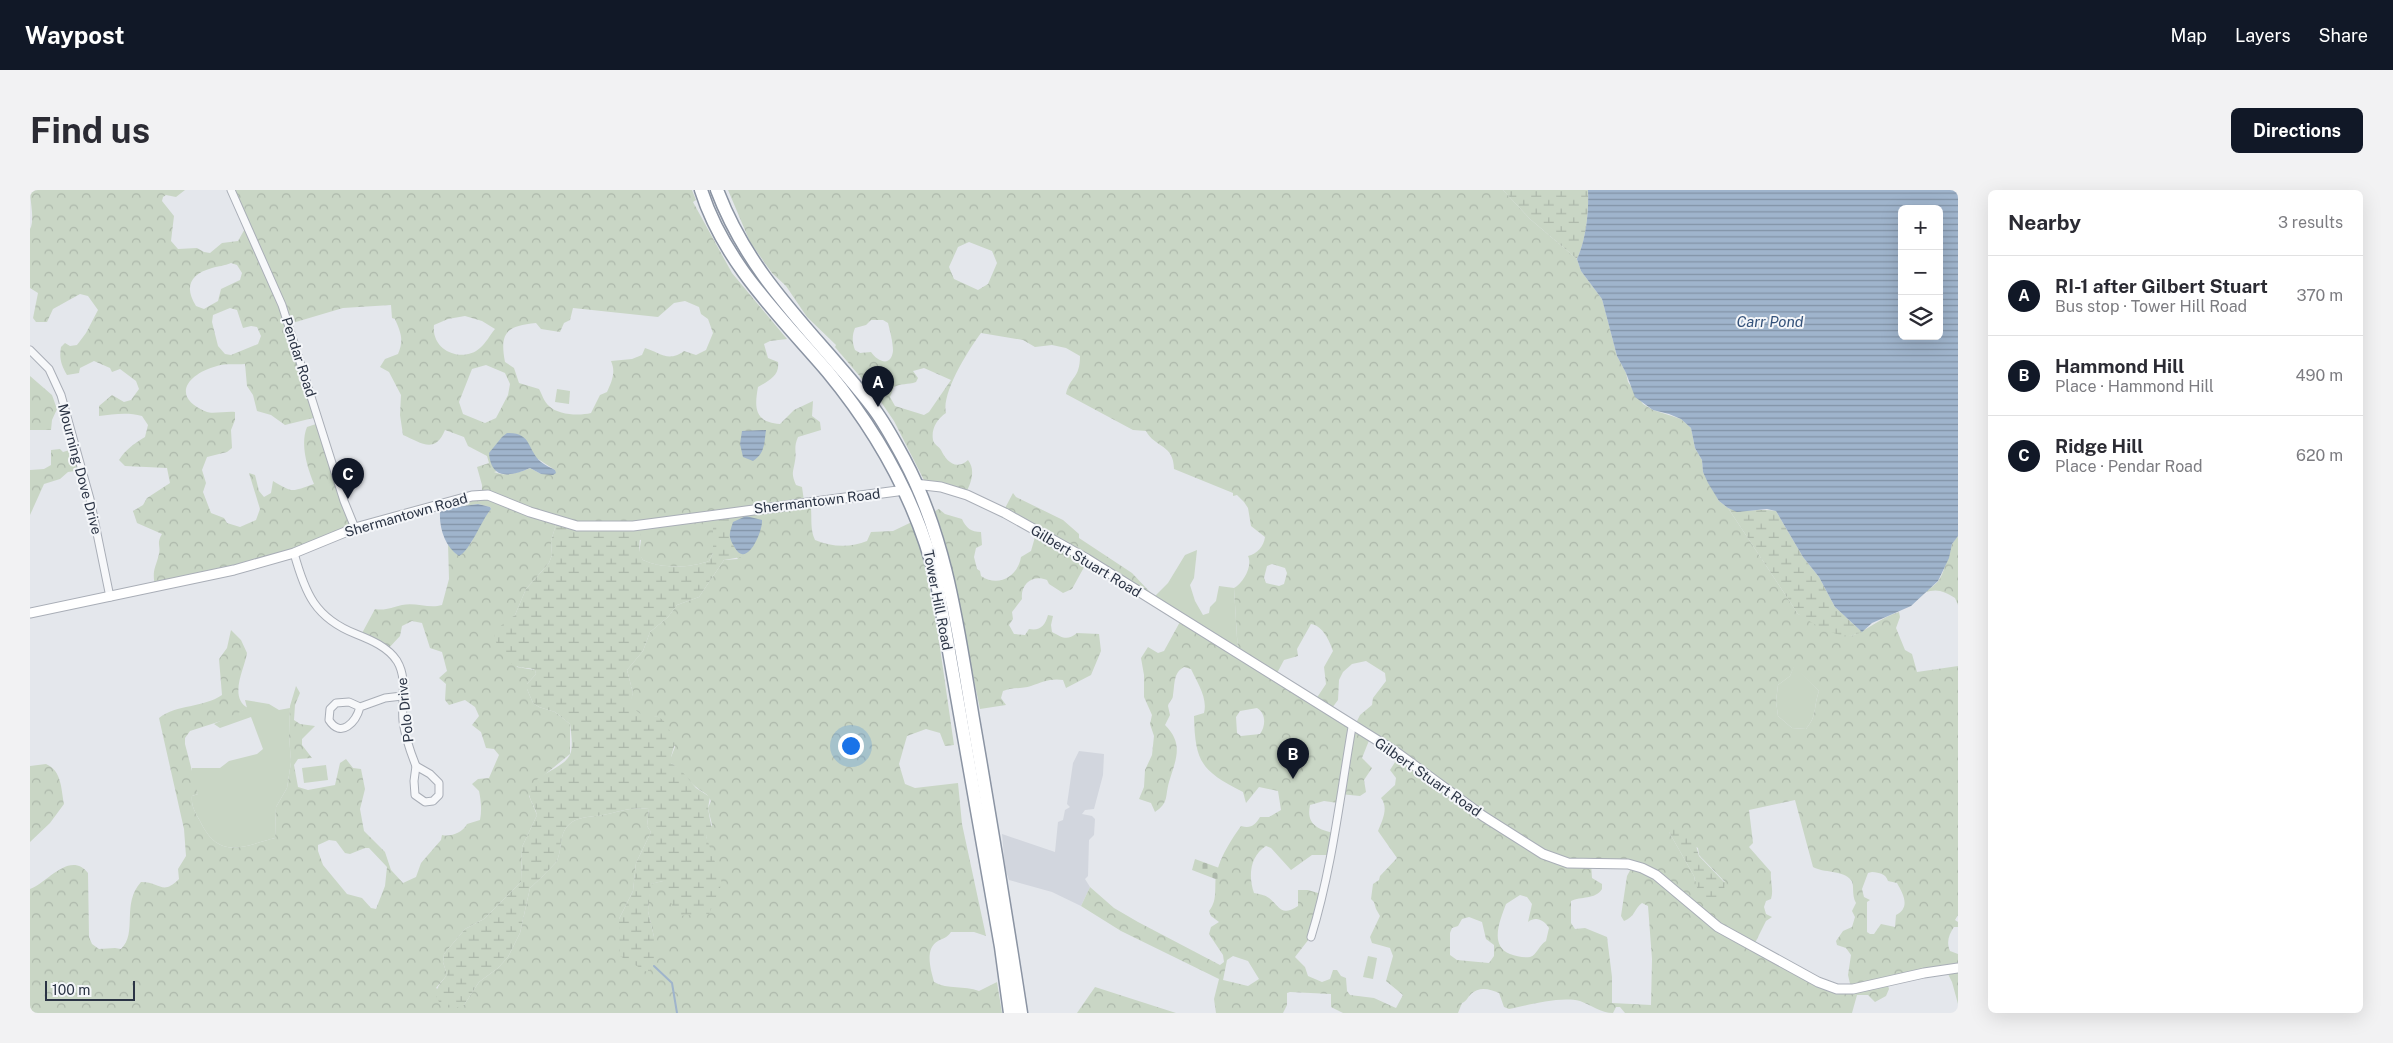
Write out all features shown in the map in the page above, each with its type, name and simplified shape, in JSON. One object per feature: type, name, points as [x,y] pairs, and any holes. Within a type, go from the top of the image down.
[{"type":"highway","name":"Tower Hill Road","points":[[701,190],[720,234],[744,272],[856,408],[930,517],[950,587],[1000,875],[1021,1013]]},
{"type":"highway","name":"Tower Hill Road","points":[[717,190],[735,232],[759,272],[788,309],[872,406],[905,461],[910,487],[937,583],[1001,947],[1010,1013]]},
{"type":"highway","points":[[975,802],[980,807],[1008,965],[1019,998]]},
{"type":"street","name":"Pendar Road","points":[[230,190],[282,305],[344,501],[355,528]]},
{"type":"street","name":"Mourning Dove Drive","points":[[30,350],[49,369],[61,395],[90,500],[110,597]]},
{"type":"street","name":"Shermantown Road","points":[[30,613],[205,577],[294,553],[355,528],[472,496],[488,495],[530,512],[577,526],[608,527],[633,526],[910,487]]},
{"type":"street","name":"Gilbert Stuart Road","points":[[910,487],[941,487],[960,493],[1029,526],[1087,559],[1352,727],[1396,752],[1497,825],[1543,854],[1568,863],[1628,864],[1642,868],[1656,875],[1718,928],[1782,964],[1827,986],[1843,990],[1853,990],[1924,972],[1958,968]]},
{"type":"street","name":"Polo Drive","points":[[294,553],[306,590],[322,615],[386,650],[398,662],[403,678],[402,696],[406,737],[416,766],[415,795],[424,802],[433,801],[439,795],[439,783],[430,774],[416,766]]},
{"type":"street","points":[[360,707],[354,723],[346,728],[337,728],[329,720],[330,709],[336,703],[349,702],[360,707],[385,698],[402,696]]},
{"type":"street","points":[[1310,937],[1318,915],[1336,828],[1352,727]]},
{"type":"shaded area","points":[[1079,751],[1104,754],[1103,775],[1094,809],[1085,810],[1082,814],[1092,816],[1095,819],[1094,835],[1089,840],[1088,876],[1085,879],[1090,887],[1081,906],[1052,892],[1009,880],[1005,868],[1002,834],[1055,852],[1058,822],[1063,820],[1065,810],[1070,807],[1067,804],[1073,763]]},
{"type":"green space","points":[[30,190],[185,190],[176,197],[166,195],[163,197],[162,201],[174,216],[171,241],[178,249],[197,248],[210,253],[222,243],[238,241],[247,225],[231,190],[692,190],[696,200],[693,202],[732,273],[787,339],[770,341],[764,344],[768,358],[778,362],[778,367],[772,378],[758,387],[756,402],[758,413],[765,420],[780,424],[794,410],[813,401],[812,416],[820,422],[821,430],[798,437],[793,478],[796,485],[802,487],[804,501],[810,502],[812,530],[815,540],[834,545],[854,545],[867,541],[871,532],[893,531],[916,520],[936,620],[954,745],[945,746],[940,733],[926,729],[907,736],[899,764],[905,784],[915,788],[958,783],[962,824],[986,936],[974,932],[951,932],[938,941],[931,949],[930,966],[934,982],[945,986],[979,991],[997,982],[1002,1013],[30,1013],[30,889],[66,866],[74,865],[81,867],[88,873],[89,937],[92,944],[99,949],[121,949],[126,942],[130,927],[132,900],[141,882],[169,887],[179,879],[178,869],[186,856],[184,829],[159,718],[174,710],[207,702],[222,695],[219,659],[227,648],[231,630],[241,640],[247,653],[238,690],[242,703],[248,708],[224,720],[190,731],[185,738],[198,794],[192,796],[194,809],[207,833],[223,846],[241,847],[275,838],[276,807],[287,788],[291,762],[289,735],[290,706],[296,686],[300,693],[295,705],[294,720],[300,724],[315,726],[302,739],[302,745],[312,758],[298,759],[294,765],[298,787],[308,790],[335,785],[340,763],[346,759],[353,768],[361,769],[365,789],[360,809],[364,831],[385,852],[391,870],[403,883],[416,877],[421,863],[441,840],[442,835],[456,834],[467,824],[480,820],[479,791],[472,784],[478,779],[489,778],[499,755],[494,749],[486,748],[481,732],[472,725],[479,716],[475,707],[465,700],[449,705],[445,700],[446,684],[439,678],[447,671],[442,652],[430,648],[422,623],[412,621],[402,626],[400,636],[387,650],[361,635],[375,609],[386,609],[407,604],[442,605],[449,579],[448,543],[455,553],[471,543],[482,520],[491,509],[490,507],[478,504],[465,506],[469,502],[482,498],[482,485],[477,467],[489,463],[487,456],[468,446],[464,437],[445,430],[441,438],[432,444],[421,443],[403,435],[400,415],[401,395],[389,372],[380,367],[385,359],[398,354],[401,345],[400,333],[395,319],[392,318],[391,305],[343,308],[289,324],[317,417],[285,425],[271,415],[257,411],[253,395],[247,386],[245,364],[217,366],[206,370],[198,374],[187,386],[186,393],[189,400],[207,412],[235,412],[235,420],[231,430],[232,448],[227,452],[207,457],[202,470],[206,483],[203,492],[211,513],[224,518],[227,523],[240,527],[256,520],[260,509],[249,473],[255,475],[259,491],[264,497],[271,493],[273,481],[292,490],[314,484],[307,463],[304,441],[307,427],[319,423],[355,531],[323,546],[155,587],[154,573],[159,554],[159,540],[162,534],[137,523],[133,511],[143,505],[147,498],[170,483],[167,468],[125,466],[119,460],[130,447],[145,437],[148,425],[142,416],[116,414],[99,416],[99,406],[112,395],[124,402],[131,400],[139,389],[136,381],[120,369],[112,372],[110,368],[94,361],[80,368],[79,373],[67,375],[63,368],[60,358],[61,347],[65,343],[70,346],[77,345],[86,333],[98,310],[88,296],[80,294],[53,309],[47,322],[36,322],[33,318],[38,293],[30,288],[30,229],[32,216]],"holes":[[[231,263],[237,265],[242,273],[240,280],[221,289],[218,301],[204,309],[196,306],[190,293],[191,282],[205,271]],[[685,301],[699,307],[701,314],[708,319],[713,333],[706,350],[696,355],[684,351],[673,356],[664,356],[645,348],[642,355],[632,359],[611,361],[613,376],[607,392],[600,395],[591,413],[569,414],[553,409],[546,402],[539,389],[519,383],[514,368],[505,362],[503,343],[512,328],[536,323],[541,329],[560,332],[564,323],[570,320],[573,308],[658,317],[674,303]],[[230,308],[237,310],[243,328],[257,327],[261,336],[258,344],[231,355],[225,354],[218,346],[212,322],[213,315]],[[465,316],[482,321],[495,329],[480,348],[466,355],[450,352],[443,348],[434,334],[434,325],[448,319]],[[486,365],[505,373],[510,384],[508,395],[496,418],[485,423],[463,414],[459,402],[472,369]],[[538,459],[555,470],[541,474],[530,468],[512,474],[494,472]],[[557,521],[641,540],[639,554],[643,560],[667,566],[693,565],[709,561],[713,553],[713,526],[738,559],[724,560],[699,597],[677,605],[668,617],[650,632],[643,651],[627,670],[633,693],[629,705],[640,715],[658,717],[675,747],[671,763],[698,789],[706,794],[711,801],[708,808],[712,825],[706,836],[711,856],[663,881],[650,884],[648,911],[654,937],[619,919],[633,891],[636,863],[651,832],[647,826],[649,809],[631,809],[583,818],[572,822],[563,835],[557,861],[530,888],[520,933],[508,957],[498,968],[479,982],[464,1005],[436,988],[447,975],[443,962],[444,954],[465,929],[484,919],[521,882],[522,847],[537,815],[529,796],[537,781],[570,754],[570,724],[555,712],[533,703],[527,689],[527,684],[536,674],[535,670],[517,667],[499,628],[515,615],[526,589],[549,563],[552,555],[551,541]],[[329,840],[336,841],[345,853],[350,854],[369,848],[387,867],[385,886],[376,909],[371,908],[362,898],[347,894],[323,865],[318,845]]]},
{"type":"green space","points":[[728,190],[1503,190],[1530,219],[1577,259],[1581,271],[1602,299],[1617,356],[1626,373],[1628,382],[1643,404],[1653,410],[1681,419],[1691,428],[1695,448],[1702,460],[1703,472],[1719,501],[1728,508],[1798,614],[1851,636],[1899,612],[1900,617],[1896,628],[1905,650],[1912,654],[1917,672],[1958,666],[1958,915],[1955,920],[1958,922],[1958,927],[1954,927],[1948,941],[1950,951],[1958,954],[1958,1004],[1952,982],[1945,968],[1887,982],[1889,989],[1886,996],[1875,1002],[1868,995],[1857,995],[1852,1013],[1625,1013],[1620,1007],[1616,1007],[1613,1013],[1609,1013],[1580,1001],[1572,1000],[1545,1002],[1509,1009],[1504,1007],[1499,993],[1485,989],[1474,991],[1462,1003],[1458,1013],[1343,1013],[1331,1007],[1331,994],[1290,992],[1287,993],[1287,1005],[1283,1013],[1216,1013],[1214,999],[1219,979],[1121,931],[1081,906],[1090,887],[1114,908],[1138,922],[1220,965],[1224,962],[1223,955],[1209,934],[1211,927],[1219,922],[1211,916],[1209,911],[1215,897],[1217,871],[1227,847],[1241,826],[1250,827],[1260,817],[1269,817],[1281,810],[1278,791],[1259,787],[1246,803],[1243,792],[1218,778],[1204,764],[1196,745],[1194,716],[1204,713],[1204,702],[1201,690],[1191,669],[1184,667],[1180,669],[1176,676],[1173,697],[1168,706],[1170,715],[1165,725],[1175,739],[1177,752],[1165,802],[1155,812],[1151,803],[1139,799],[1144,787],[1145,770],[1152,755],[1154,736],[1150,724],[1152,715],[1144,697],[1144,675],[1141,658],[1148,647],[1158,653],[1164,651],[1181,620],[1238,653],[1234,588],[1246,574],[1249,565],[1248,556],[1260,549],[1265,537],[1251,526],[1248,508],[1237,495],[1233,496],[1233,493],[1174,469],[1168,450],[1154,441],[1146,431],[1133,430],[1066,394],[1077,373],[1080,356],[1066,348],[1052,345],[1035,347],[1023,340],[981,333],[957,372],[948,394],[946,413],[935,425],[933,432],[934,443],[949,461],[959,465],[968,460],[972,468],[971,481],[965,494],[927,486],[894,421],[879,399],[835,347],[836,345],[807,317],[786,286],[772,273],[750,242]],"holes":[[[969,242],[992,251],[997,263],[988,284],[978,290],[954,279],[949,267],[958,247]],[[871,320],[883,320],[888,323],[893,348],[890,360],[880,360],[871,352],[860,353],[855,350],[853,344],[855,328],[866,325]],[[924,368],[951,380],[929,412],[924,415],[895,406],[890,397],[894,387],[916,382],[918,378],[913,371]],[[1272,564],[1285,568],[1287,573],[1284,584],[1279,586],[1266,583],[1264,578],[1267,566]],[[1311,624],[1315,625],[1325,634],[1333,651],[1324,667],[1326,684],[1314,702],[1275,677],[1284,660],[1298,656],[1297,649]],[[1366,661],[1385,673],[1386,681],[1373,698],[1372,705],[1360,715],[1354,727],[1329,712],[1338,700],[1339,680],[1343,672],[1352,664]],[[1794,667],[1819,691],[1814,715],[1806,729],[1792,728],[1778,716],[1776,701],[1778,685],[1790,676]],[[1257,708],[1260,710],[1264,720],[1260,734],[1241,736],[1237,733],[1236,717],[1240,711]],[[1370,738],[1399,756],[1390,770],[1396,778],[1395,785],[1381,798],[1385,810],[1378,831],[1397,858],[1380,876],[1379,880],[1373,884],[1371,899],[1380,916],[1370,937],[1372,943],[1390,948],[1393,956],[1386,981],[1403,995],[1396,1008],[1374,998],[1350,995],[1347,991],[1346,978],[1341,976],[1337,970],[1333,970],[1330,979],[1322,982],[1308,976],[1305,967],[1295,957],[1309,939],[1321,894],[1308,890],[1298,890],[1298,906],[1284,911],[1267,897],[1254,893],[1251,880],[1254,861],[1266,846],[1271,848],[1291,870],[1312,855],[1328,855],[1334,833],[1314,825],[1310,817],[1310,805],[1324,801],[1338,803],[1340,794],[1360,796],[1366,792],[1364,780],[1372,768],[1362,758]],[[1795,800],[1813,867],[1838,873],[1847,877],[1852,882],[1856,903],[1852,911],[1855,917],[1852,927],[1843,931],[1836,941],[1837,945],[1846,948],[1851,955],[1848,975],[1851,988],[1826,985],[1753,947],[1766,921],[1772,917],[1766,914],[1764,907],[1766,901],[1771,899],[1772,889],[1771,872],[1749,847],[1753,843],[1749,810]],[[1669,832],[1698,848],[1699,855],[1725,882],[1695,881]],[[1591,863],[1633,865],[1627,876],[1621,916],[1624,921],[1642,903],[1648,906],[1652,959],[1651,1005],[1612,1003],[1612,977],[1607,937],[1585,928],[1575,929],[1571,923],[1571,901],[1596,895],[1602,889],[1602,884],[1592,878]],[[1868,873],[1882,874],[1888,881],[1897,883],[1903,896],[1904,904],[1901,912],[1896,915],[1895,927],[1881,924],[1874,934],[1867,932],[1867,902],[1870,900],[1864,897],[1862,889]],[[1520,895],[1527,897],[1532,904],[1528,922],[1537,919],[1549,928],[1546,941],[1534,954],[1530,957],[1522,957],[1510,954],[1500,945],[1498,939],[1499,925],[1506,904]],[[1469,917],[1482,922],[1486,939],[1494,945],[1494,956],[1489,963],[1457,960],[1450,955],[1450,933],[1452,928],[1458,926],[1462,919]],[[1233,956],[1248,961],[1259,979],[1248,986],[1223,980],[1227,960]]]},
{"type":"green space","points":[[1503,190],[1588,190],[1586,226],[1583,243],[1577,259],[1530,219]]},
{"type":"green space","points":[[30,376],[52,395],[57,409],[52,420],[51,430],[30,430]]},
{"type":"green space","points":[[557,389],[570,391],[569,404],[555,402]]},
{"type":"green space","points":[[76,448],[81,470],[68,472],[60,479],[44,484],[30,515],[30,470],[44,469],[51,465],[51,450],[60,449],[63,452]]},
{"type":"green space","points":[[1013,493],[1016,497],[1063,520],[1079,534],[1079,538],[1132,573],[1165,608],[1088,560],[1072,589],[1063,593],[1042,578],[1029,581],[1023,588],[1022,599],[1012,612],[1013,619],[1009,625],[1014,634],[1025,635],[1029,629],[1039,628],[1044,625],[1048,615],[1053,616],[1052,632],[1062,637],[1068,638],[1077,633],[1099,634],[1101,651],[1091,675],[1066,688],[1063,680],[1054,680],[1007,690],[1003,691],[1001,698],[1006,705],[980,709],[946,545],[935,511],[939,509],[945,514],[962,519],[969,529],[981,532],[982,545],[976,548],[974,557],[977,569],[980,571],[981,576],[994,581],[1001,580],[1012,575],[1021,557],[1031,551],[1037,530],[1003,512]]},
{"type":"green space","points":[[1728,508],[1740,511],[1776,511],[1803,557],[1819,577],[1835,607],[1862,632],[1851,636],[1840,635],[1824,630],[1798,614]]},
{"type":"green space","points":[[746,514],[746,516],[740,518],[730,542],[742,554],[741,557],[724,560],[699,597],[677,605],[668,617],[650,632],[643,651],[627,670],[633,693],[630,705],[641,714],[658,717],[664,721],[675,743],[671,763],[680,769],[696,788],[710,797],[708,808],[712,831],[706,836],[722,883],[709,914],[676,916],[663,881],[651,884],[648,911],[654,937],[654,966],[647,972],[620,956],[619,919],[633,891],[636,863],[651,832],[647,826],[649,809],[631,809],[580,819],[572,822],[565,830],[557,861],[530,888],[520,933],[508,957],[498,968],[479,982],[464,1005],[455,1008],[443,1007],[436,994],[438,987],[447,975],[443,962],[444,954],[465,929],[484,919],[521,882],[522,847],[537,815],[529,795],[531,786],[542,776],[563,763],[571,752],[570,724],[555,712],[533,703],[527,689],[527,684],[536,674],[535,670],[519,667],[510,662],[498,647],[494,636],[494,631],[515,615],[526,589],[549,563],[552,555],[551,541],[557,521],[642,525],[639,548],[643,560],[659,565],[676,566],[693,565],[709,561],[713,553],[713,515]]},
{"type":"green space","points":[[1958,536],[1958,605],[1955,598],[1943,592],[1933,591],[1924,593],[1936,584],[1942,575],[1952,545]]},
{"type":"green space","points":[[1197,550],[1194,578],[1190,585],[1195,601],[1203,615],[1209,613],[1210,607],[1216,601],[1219,586],[1234,588],[1238,654],[1154,597],[1168,583],[1185,555]]},
{"type":"green space","points":[[1794,666],[1819,691],[1814,715],[1806,729],[1792,728],[1778,716],[1776,701],[1778,685],[1790,676]]},
{"type":"green space","points":[[245,700],[269,704],[279,710],[290,708],[291,762],[287,788],[276,807],[275,838],[252,845],[232,848],[223,846],[215,841],[207,833],[195,812],[192,796],[198,794],[192,779],[192,768],[220,768],[229,761],[257,754],[263,749],[251,717],[220,728],[214,724],[247,708]]},
{"type":"green space","points":[[46,764],[58,776],[64,804],[50,823],[30,842],[30,766]]},
{"type":"green space","points":[[326,765],[328,780],[304,783],[302,768]]},
{"type":"green space","points":[[1669,825],[1681,827],[1695,842],[1699,856],[1725,883],[1724,890],[1710,904],[1700,899],[1694,876],[1669,832]]},
{"type":"green space","points":[[1195,859],[1222,869],[1218,880],[1192,870]]},
{"type":"green space","points":[[1368,956],[1377,958],[1373,979],[1363,977]]},
{"type":"green space","points":[[1095,987],[1176,1013],[1077,1013]]},
{"type":"water","name":"Carr Pond","points":[[1588,190],[1958,190],[1958,536],[1952,544],[1949,558],[1938,581],[1911,606],[1872,623],[1862,632],[1835,607],[1819,577],[1803,557],[1776,511],[1767,509],[1737,512],[1719,501],[1703,472],[1702,460],[1695,448],[1691,428],[1681,419],[1653,410],[1635,397],[1617,356],[1602,299],[1581,271],[1577,259],[1585,235]]},
{"type":"water","points":[[766,430],[760,455],[753,461],[743,457],[740,444],[742,431]]},
{"type":"water","points":[[507,433],[521,435],[537,457],[555,470],[556,473],[553,475],[541,474],[530,468],[515,473],[503,474],[493,468],[489,453]]},
{"type":"water","points":[[478,504],[490,507],[491,509],[467,548],[459,556],[450,548],[444,537],[440,512],[450,508]]},
{"type":"water","points":[[746,516],[762,520],[762,525],[753,546],[744,554],[735,548],[730,535],[733,522]]},
{"type":"waterway","points":[[654,966],[672,983],[677,1013]]},
{"type":"place","name":"RI-1 after Gilbert Stuart","points":[[878,407]]},
{"type":"place","name":"Ridge Hill","points":[[348,499]]},
{"type":"place","name":"Hammond Hill","points":[[1293,779]]}]
